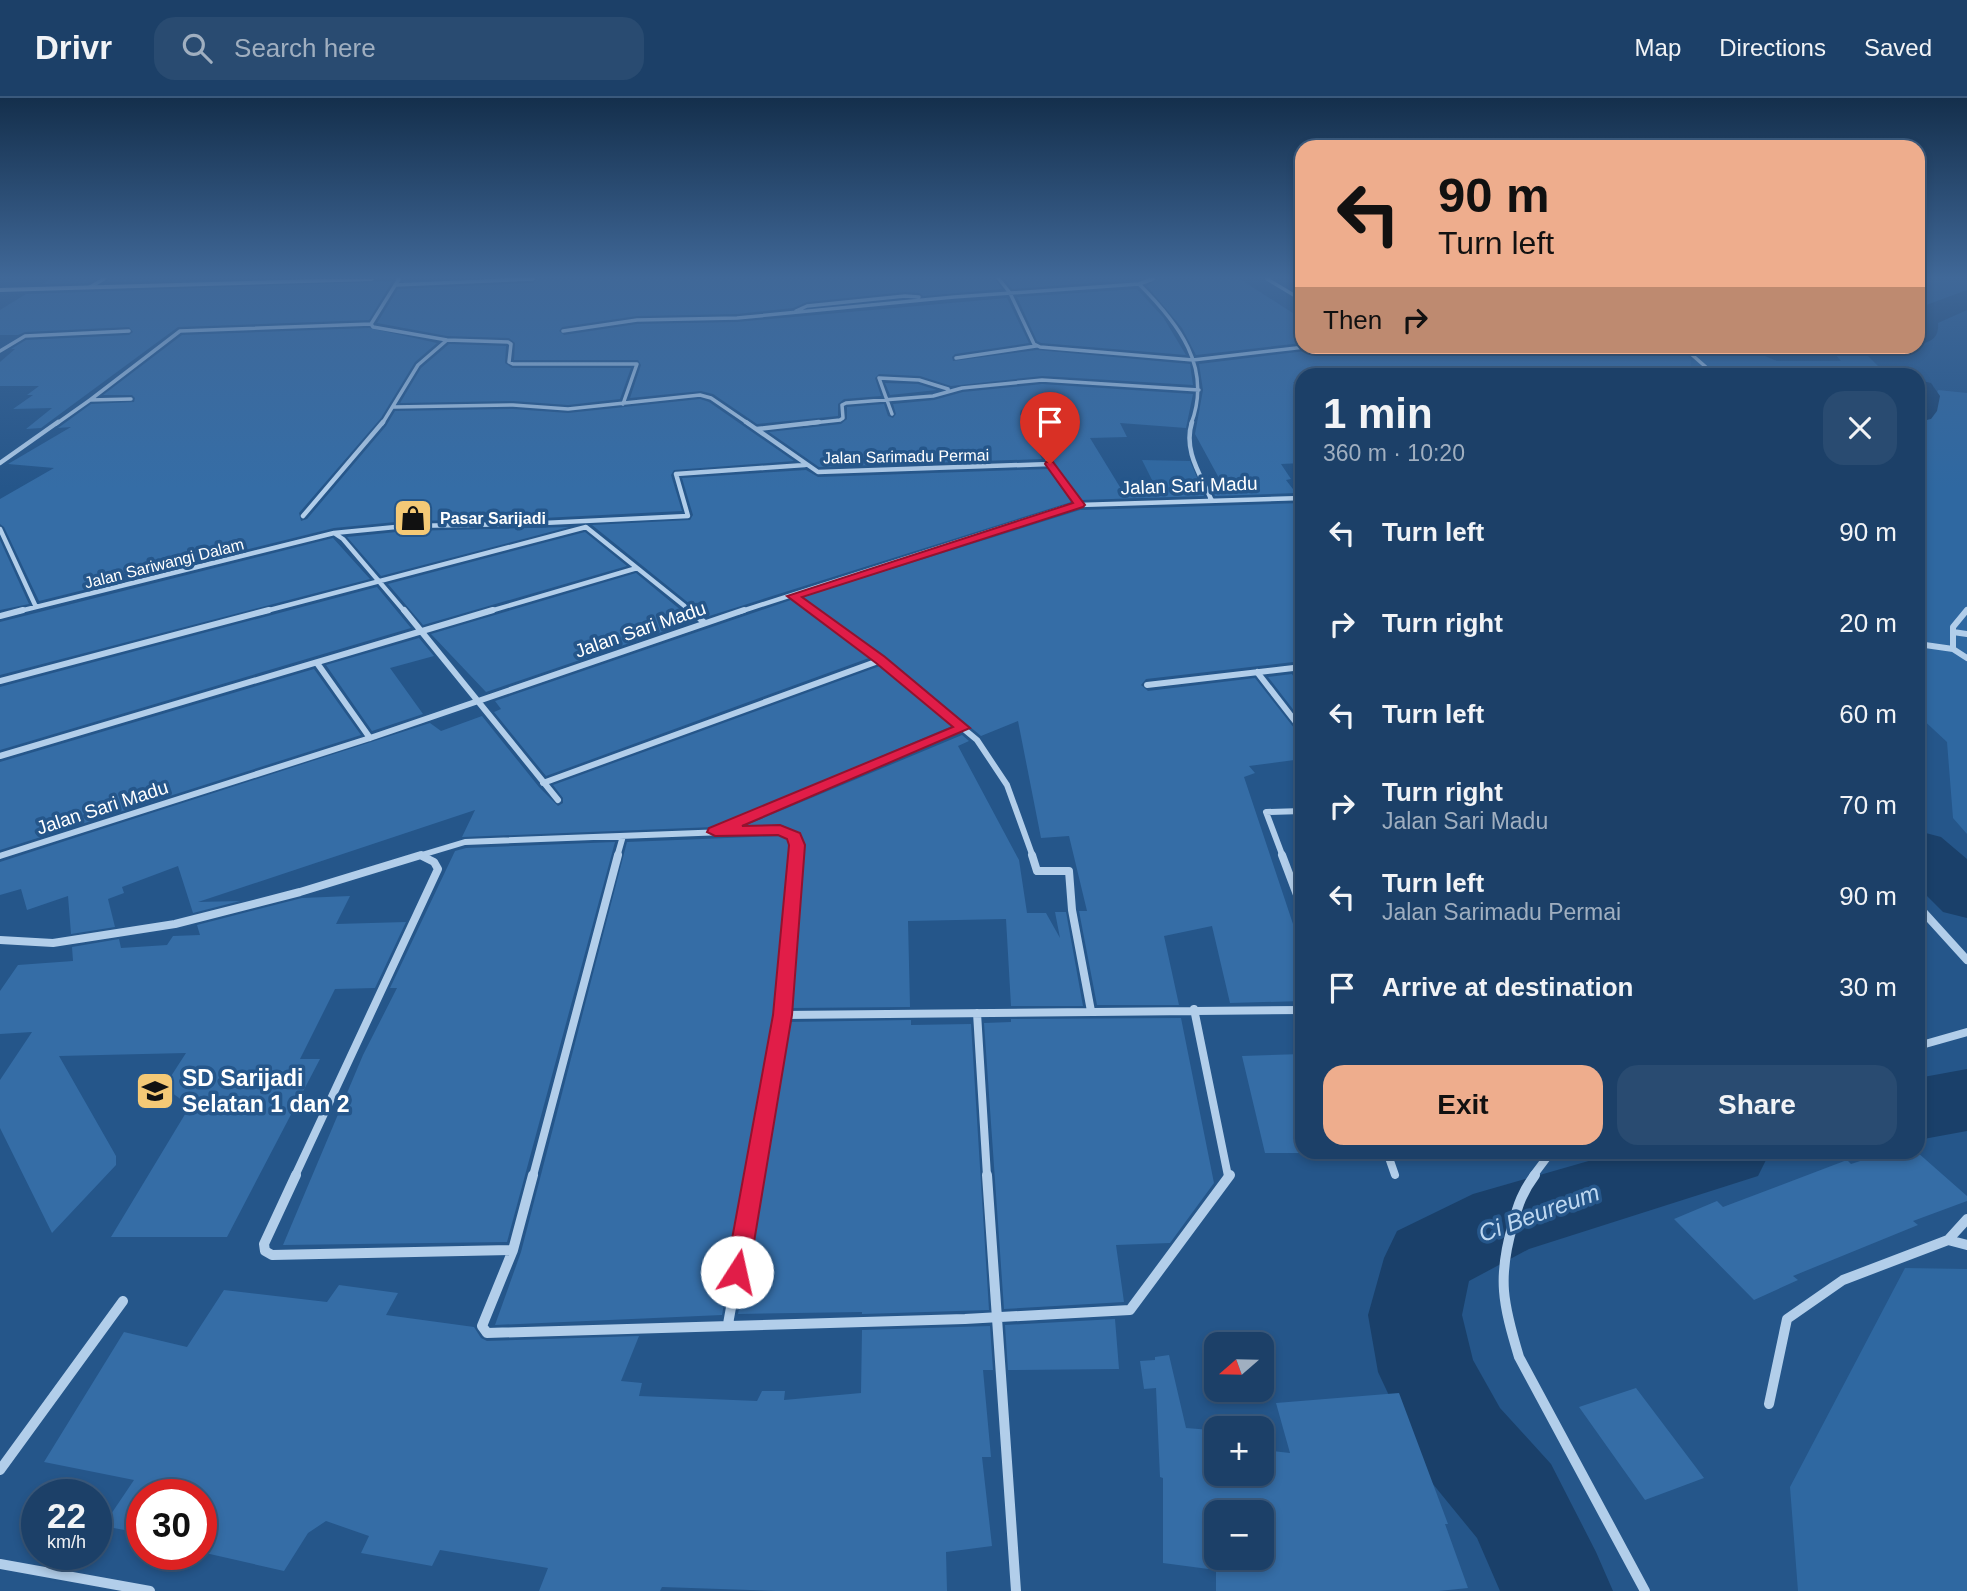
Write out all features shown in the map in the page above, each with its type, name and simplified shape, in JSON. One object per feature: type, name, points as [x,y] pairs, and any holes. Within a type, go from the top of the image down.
[{"type":"street","points":[[0,463],[90,400],[156,349]]},
{"type":"street","points":[[303,516],[346,463],[377,432],[418,365],[437,349]]},
{"type":"street","points":[[510,349],[509,362],[513,364],[637,364],[623,404]]},
{"type":"street","points":[[956,358],[1018,349]]},
{"type":"street","points":[[1066,349],[1193,360],[1291,349]]},
{"type":"street","points":[[1187,349],[1193,360],[1199,390],[1195,415],[1188,425],[1189,448],[1211,499]]},
{"type":"street","points":[[1691,354],[1707,368]]},
{"type":"street","points":[[892,414],[878,378],[919,380],[952,389]]},
{"type":"street","points":[[757,429],[840,421],[843,418],[842,404],[933,397],[952,389],[1042,380],[1199,390]]},
{"type":"street","points":[[394,407],[513,405],[568,409],[689,396],[707,397],[757,429],[805,465]]},
{"type":"street","points":[[90,400],[131,399]]},
{"type":"street","points":[[1024,412],[1050,464],[1079,505]]},
{"type":"street","name":"Jalan Sarimadu Permai","points":[[805,465],[818,472],[832,474],[1050,464]]},
{"type":"street","name":"Jalan Sariwangi Dalam","points":[[0,616],[334,533],[406,526],[523,524],[688,516],[676,474],[805,465]]},
{"type":"street","name":"Jalan Sari Madu","points":[[0,856],[370,738],[705,623],[1079,505],[1295,498]]},
{"type":"street","points":[[0,681],[586,527],[705,623]]},
{"type":"street","points":[[0,529],[36,607]]},
{"type":"street","points":[[334,533],[344,539],[379,580],[558,800]]},
{"type":"street","points":[[0,756],[637,568]]},
{"type":"street","points":[[793,596],[881,660],[990,754],[1014,802],[1037,871],[1069,871],[1072,910],[1091,1011]]},
{"type":"street","points":[[1952,649],[1954,627],[1967,610]]},
{"type":"street","points":[[1953,632],[1967,634]]},
{"type":"street","points":[[1925,645],[1952,649],[1967,659]]},
{"type":"street","points":[[543,783],[881,660]]},
{"type":"street","points":[[317,663],[370,738]]},
{"type":"street","points":[[1147,685],[1295,668]]},
{"type":"street","points":[[1257,671],[1295,721]]},
{"type":"street","points":[[715,832],[963,728]]},
{"type":"street","points":[[1295,811],[1266,812],[1295,889]]},
{"type":"street","points":[[0,940],[53,943],[175,924],[300,892],[465,842],[780,830],[794,836],[797,845],[783,1015],[728,1324]]},
{"type":"street","points":[[623,836],[513,1250],[482,1326],[487,1332],[995,1317],[1130,1310],[1230,1174],[1194,1009]]},
{"type":"street","points":[[422,856],[434,862],[439,869],[264,1244],[265,1251],[272,1255],[513,1250]]},
{"type":"street","points":[[1925,914],[1967,960]]},
{"type":"street","points":[[783,1015],[1295,1010]]},
{"type":"street","points":[[977,1013],[995,1317],[1016,1591]]},
{"type":"street","points":[[1925,1044],[1967,1032]]},
{"type":"street","points":[[1389,1159],[1395,1175]]},
{"type":"street","points":[[1546,1159],[1521,1193],[1503,1258],[1502,1283],[1507,1318],[1519,1357],[1645,1591]]},
{"type":"street","points":[[1769,1404],[1787,1320],[1843,1280],[1948,1240],[1967,1219]]},
{"type":"street","points":[[1948,1240],[1967,1245]]},
{"type":"street","points":[[0,1469],[123,1301]]},
{"type":"street","points":[[0,1564],[150,1591]]},
{"type":"shaded area","points":[[1658,354],[1760,354],[1777,361],[1841,361],[1835,354],[1866,354],[1880,368],[1680,368]]},
{"type":"shaded area","points":[[1938,390],[1967,393],[1967,834],[1953,818],[1947,742],[1925,722],[1925,425]]},
{"type":"shaded area","points":[[1142,460],[1190,461],[1204,494],[1159,494]]},
{"type":"shaded area","points":[[1905,1268],[1967,1269],[1967,1591],[1798,1591],[1790,1487]]},
{"type":"building","points":[[11,349],[149,349],[41,428],[26,429],[52,408],[13,409],[33,395],[27,395],[39,386],[0,386],[0,362],[15,349]]},
{"type":"building","points":[[164,349],[430,349],[415,362],[381,418],[299,513],[301,521],[307,519],[386,426],[395,411],[513,409],[568,413],[700,399],[709,402],[794,461],[674,470],[671,475],[682,511],[523,519],[406,521],[334,528],[39,601],[4,527],[0,524],[0,499],[54,468],[8,464],[71,427],[58,428],[91,404],[134,402],[135,398],[132,395],[103,395]]},
{"type":"building","points":[[444,349],[506,349],[505,363],[512,368],[631,368],[620,399],[568,405],[513,401],[400,403],[421,368]]},
{"type":"building","points":[[515,349],[991,349],[955,354],[953,361],[1037,350],[1190,364],[1193,385],[1042,376],[951,386],[920,376],[879,374],[875,378],[881,396],[844,399],[838,404],[838,416],[757,424],[713,394],[701,391],[630,398],[641,365],[638,360],[514,360]]},
{"type":"building","points":[[1110,349],[1182,349],[1186,355]]},
{"type":"building","points":[[1193,349],[1252,349],[1196,355]]},
{"type":"building","points":[[1295,352],[1686,354],[1691,359],[1691,368],[1295,368],[1295,463],[1281,464],[1291,479],[1286,480],[1295,493],[1215,496],[1213,492],[1226,491],[1195,434],[1203,390],[1199,364]]},
{"type":"building","points":[[885,383],[918,384],[937,390],[890,395]]},
{"type":"building","points":[[1042,384],[1193,394],[1186,428],[1120,423],[1127,437],[1090,438],[1123,492],[1202,492],[1204,496],[1081,500],[1054,462],[1025,409],[1021,410],[1020,414],[1042,459],[819,467],[769,432],[841,424],[847,419],[847,407],[884,404],[888,416],[893,418],[896,414],[893,404],[934,400],[963,392]]},
{"type":"building","points":[[1048,469],[1071,502],[706,617],[592,525],[690,520],[693,515],[682,478],[806,470],[818,477]]},
{"type":"building","points":[[1295,503],[1295,662],[1146,679],[1141,685],[1148,691],[1255,678],[1295,729],[1295,760],[1249,766],[1255,773],[1244,777],[1295,930],[1295,1001],[1230,1003],[1212,926],[1164,936],[1179,1005],[1097,1005],[1079,911],[1087,911],[1069,836],[1041,838],[1018,721],[981,736],[884,655],[802,597],[1080,510]]},
{"type":"building","points":[[569,527],[381,576],[347,537],[406,531]]},
{"type":"building","points":[[585,532],[627,566],[423,625],[388,584]]},
{"type":"building","points":[[333,538],[370,579],[0,675],[0,622]]},
{"type":"building","points":[[0,540],[29,604],[0,610]]},
{"type":"building","points":[[636,573],[694,621],[486,692],[431,634]]},
{"type":"building","points":[[377,587],[411,628],[0,750],[0,687]]},
{"type":"building","points":[[791,600],[869,658],[546,776],[494,712],[501,709],[495,701]]},
{"type":"building","points":[[419,638],[434,656],[390,668],[423,714],[372,731],[326,665]]},
{"type":"building","points":[[880,666],[952,726],[714,827],[462,837],[475,810],[198,902],[240,901],[193,913],[178,866],[122,887],[124,893],[108,899],[115,927],[71,934],[68,896],[27,910],[21,889],[0,895],[0,862],[430,723],[441,731],[482,716],[539,787],[558,806],[563,803],[563,798],[553,785]]},
{"type":"building","points":[[314,669],[361,735],[0,850],[0,762]]},
{"type":"building","points":[[1292,674],[1295,679],[1295,712],[1268,677]]},
{"type":"building","points":[[962,735],[969,741],[958,746],[1019,860],[1027,913],[1046,913],[1060,938],[1055,912],[1066,912],[1083,1006],[1011,1006],[1006,919],[908,921],[910,1007],[790,1008],[802,843],[798,832],[782,825],[744,826]]},
{"type":"building","points":[[779,836],[789,840],[791,846],[776,1014],[722,1315],[495,1325],[521,1252],[627,842]]},
{"type":"building","points":[[615,842],[507,1242],[283,1245],[363,1055],[397,988],[390,988],[455,851],[466,848]]},
{"type":"building","name":"SD Sarijadi Selatan 1 dan 2","points":[[350,896],[336,924],[406,922],[375,988],[335,989],[300,1059],[320,1059],[227,1237],[111,1237],[190,1106],[164,1087],[186,1053],[59,1056],[116,1156],[116,1165],[52,1233],[0,1128],[0,1080],[32,1032],[0,1034],[0,991],[18,965],[73,961],[72,947],[119,939],[121,948],[167,945],[173,936],[200,935],[197,925],[302,898]]},
{"type":"building","points":[[1181,1018],[1214,1183],[1170,1243],[1116,1245],[1124,1302],[1004,1309],[984,1023],[1011,1022],[1011,1019]]},
{"type":"building","points":[[911,1020],[911,1025],[971,1024],[989,1310],[738,1314],[788,1022]]},
{"type":"building","points":[[1295,1054],[1295,1153],[1265,1153],[1242,1056]]},
{"type":"building","points":[[1866,1159],[1925,1159],[1967,1196],[1967,1201],[1913,1221],[1918,1225],[1793,1276],[1798,1280],[1754,1300],[1674,1219],[1717,1201],[1723,1207],[1847,1160],[1851,1164]]},
{"type":"building","points":[[339,1285],[398,1293],[386,1315],[474,1327],[481,1338],[487,1341],[639,1336],[621,1381],[642,1383],[639,1396],[757,1401],[762,1391],[785,1391],[784,1400],[861,1393],[862,1330],[990,1326],[993,1370],[983,1370],[991,1457],[982,1457],[992,1546],[946,1552],[947,1591],[776,1591],[662,1587],[660,1591],[539,1591],[548,1568],[440,1550],[432,1566],[361,1553],[369,1536],[326,1521],[308,1533],[284,1571],[217,1556],[217,1479],[129,1479],[44,1462],[124,1332],[187,1347],[224,1290],[327,1302]]},
{"type":"building","points":[[1115,1319],[1119,1369],[1008,1370],[1005,1325]]},
{"type":"building","points":[[1169,1355],[1186,1428],[1204,1429],[1204,1486],[1274,1486],[1274,1451],[1290,1453],[1276,1403],[1399,1393],[1448,1524],[1445,1524],[1468,1588],[1439,1591],[1216,1591],[1216,1570],[1274,1570],[1274,1500],[1204,1500],[1204,1568],[1163,1563],[1163,1478],[1160,1477],[1156,1388],[1144,1389],[1140,1361],[1155,1360],[1155,1357]]},
{"type":"building","points":[[1636,1388],[1704,1478],[1645,1500],[1579,1407]]},
{"type":"building","points":[[126,1492],[126,1530],[112,1528],[112,1513]]},
{"type":"waterway","name":"Ci Beureum","points":[[1925,857],[1967,896]]},
{"type":"waterway","name":"Ci Beureum","points":[[1925,1108],[1967,1100]]},
{"type":"waterway","name":"Ci Beureum","points":[[1557,1591],[1514,1501],[1464,1443],[1427,1372],[1415,1315],[1429,1258],[1504,1220],[1707,1159]]},
{"type":"place","name":"Pasar Sarijadi","points":[[413,518]]},
{"type":"place","name":"SD Sarijadi Selatan 1 dan 2","points":[[155,1091]]},
{"type":"route","points":[[737,1272],[783,1015],[797,845],[794,836],[780,830],[715,832],[963,728],[881,660],[793,596],[1079,505],[1050,464]]}]
